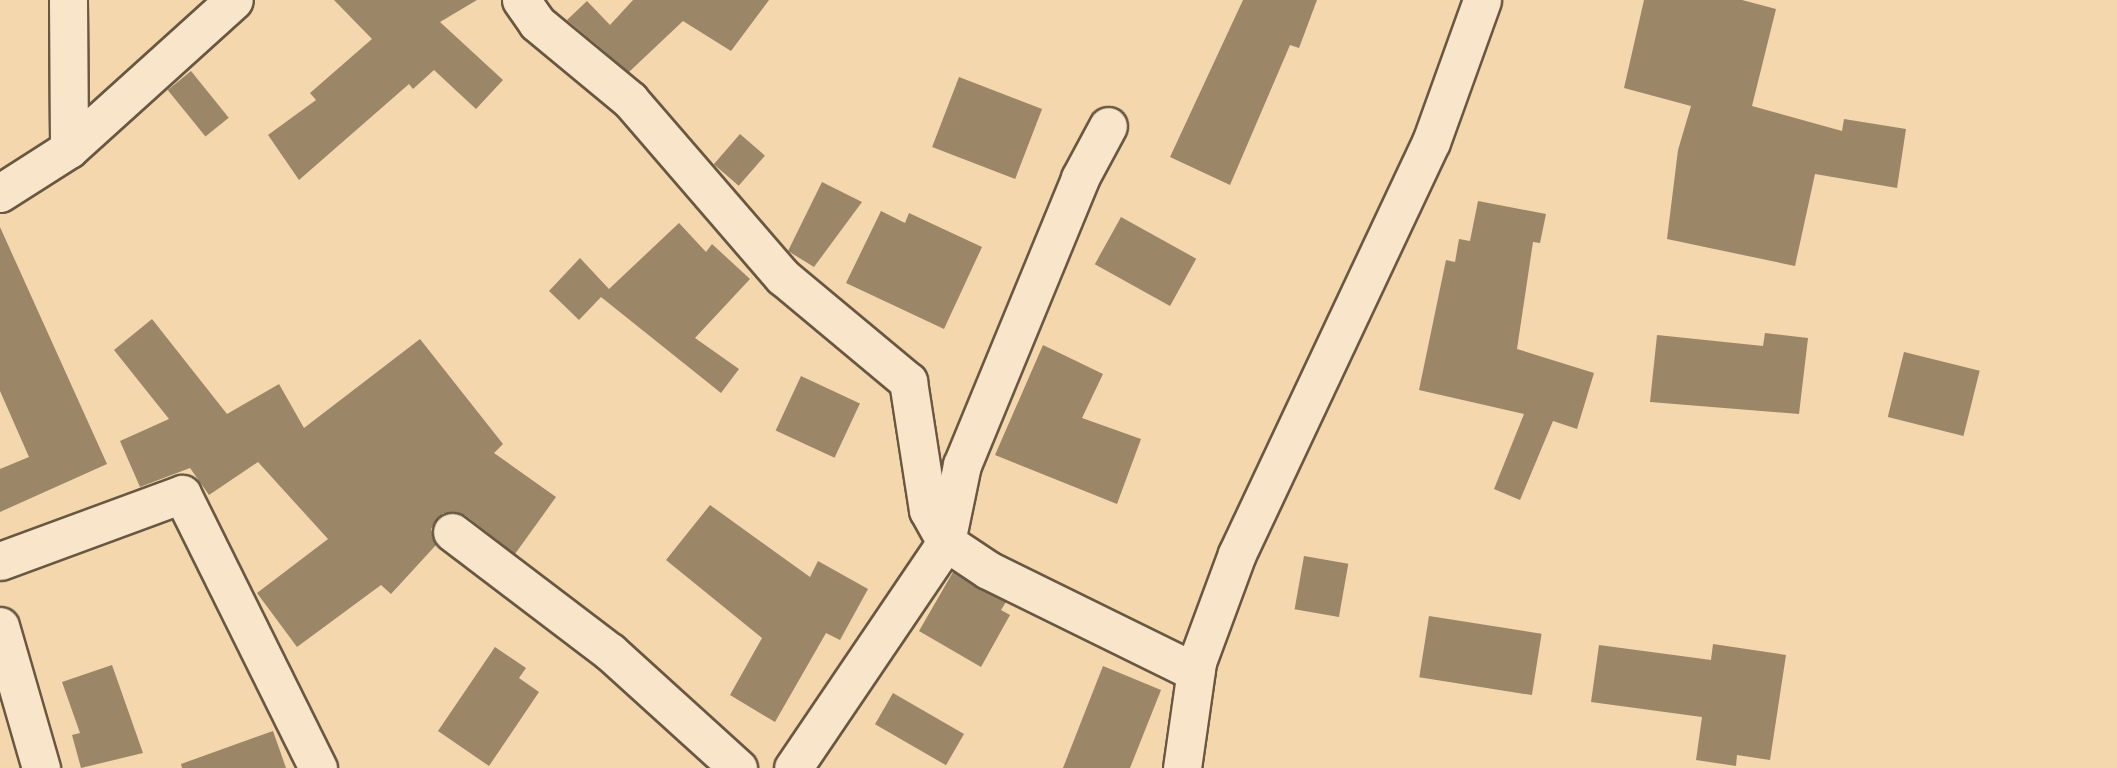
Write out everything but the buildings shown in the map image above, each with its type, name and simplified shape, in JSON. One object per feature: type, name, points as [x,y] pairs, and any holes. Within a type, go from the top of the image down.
[{"type":"street","points":[[68,0],[69,149]]},
{"type":"street","points":[[0,193],[69,149],[234,0]]},
{"type":"street","points":[[521,0],[537,23],[630,100],[783,277],[908,380],[928,510],[946,542],[988,570],[1195,672]]},
{"type":"street","points":[[1182,768],[1195,672],[1237,554],[1431,142],[1482,0]]},
{"type":"street","points":[[793,768],[946,542],[962,465],[1075,191],[1108,126]]},
{"type":"street","points":[[0,561],[182,494],[318,768]]},
{"type":"street","points":[[452,532],[610,652],[738,768]]},
{"type":"street","points":[[0,626],[41,768]]}]
